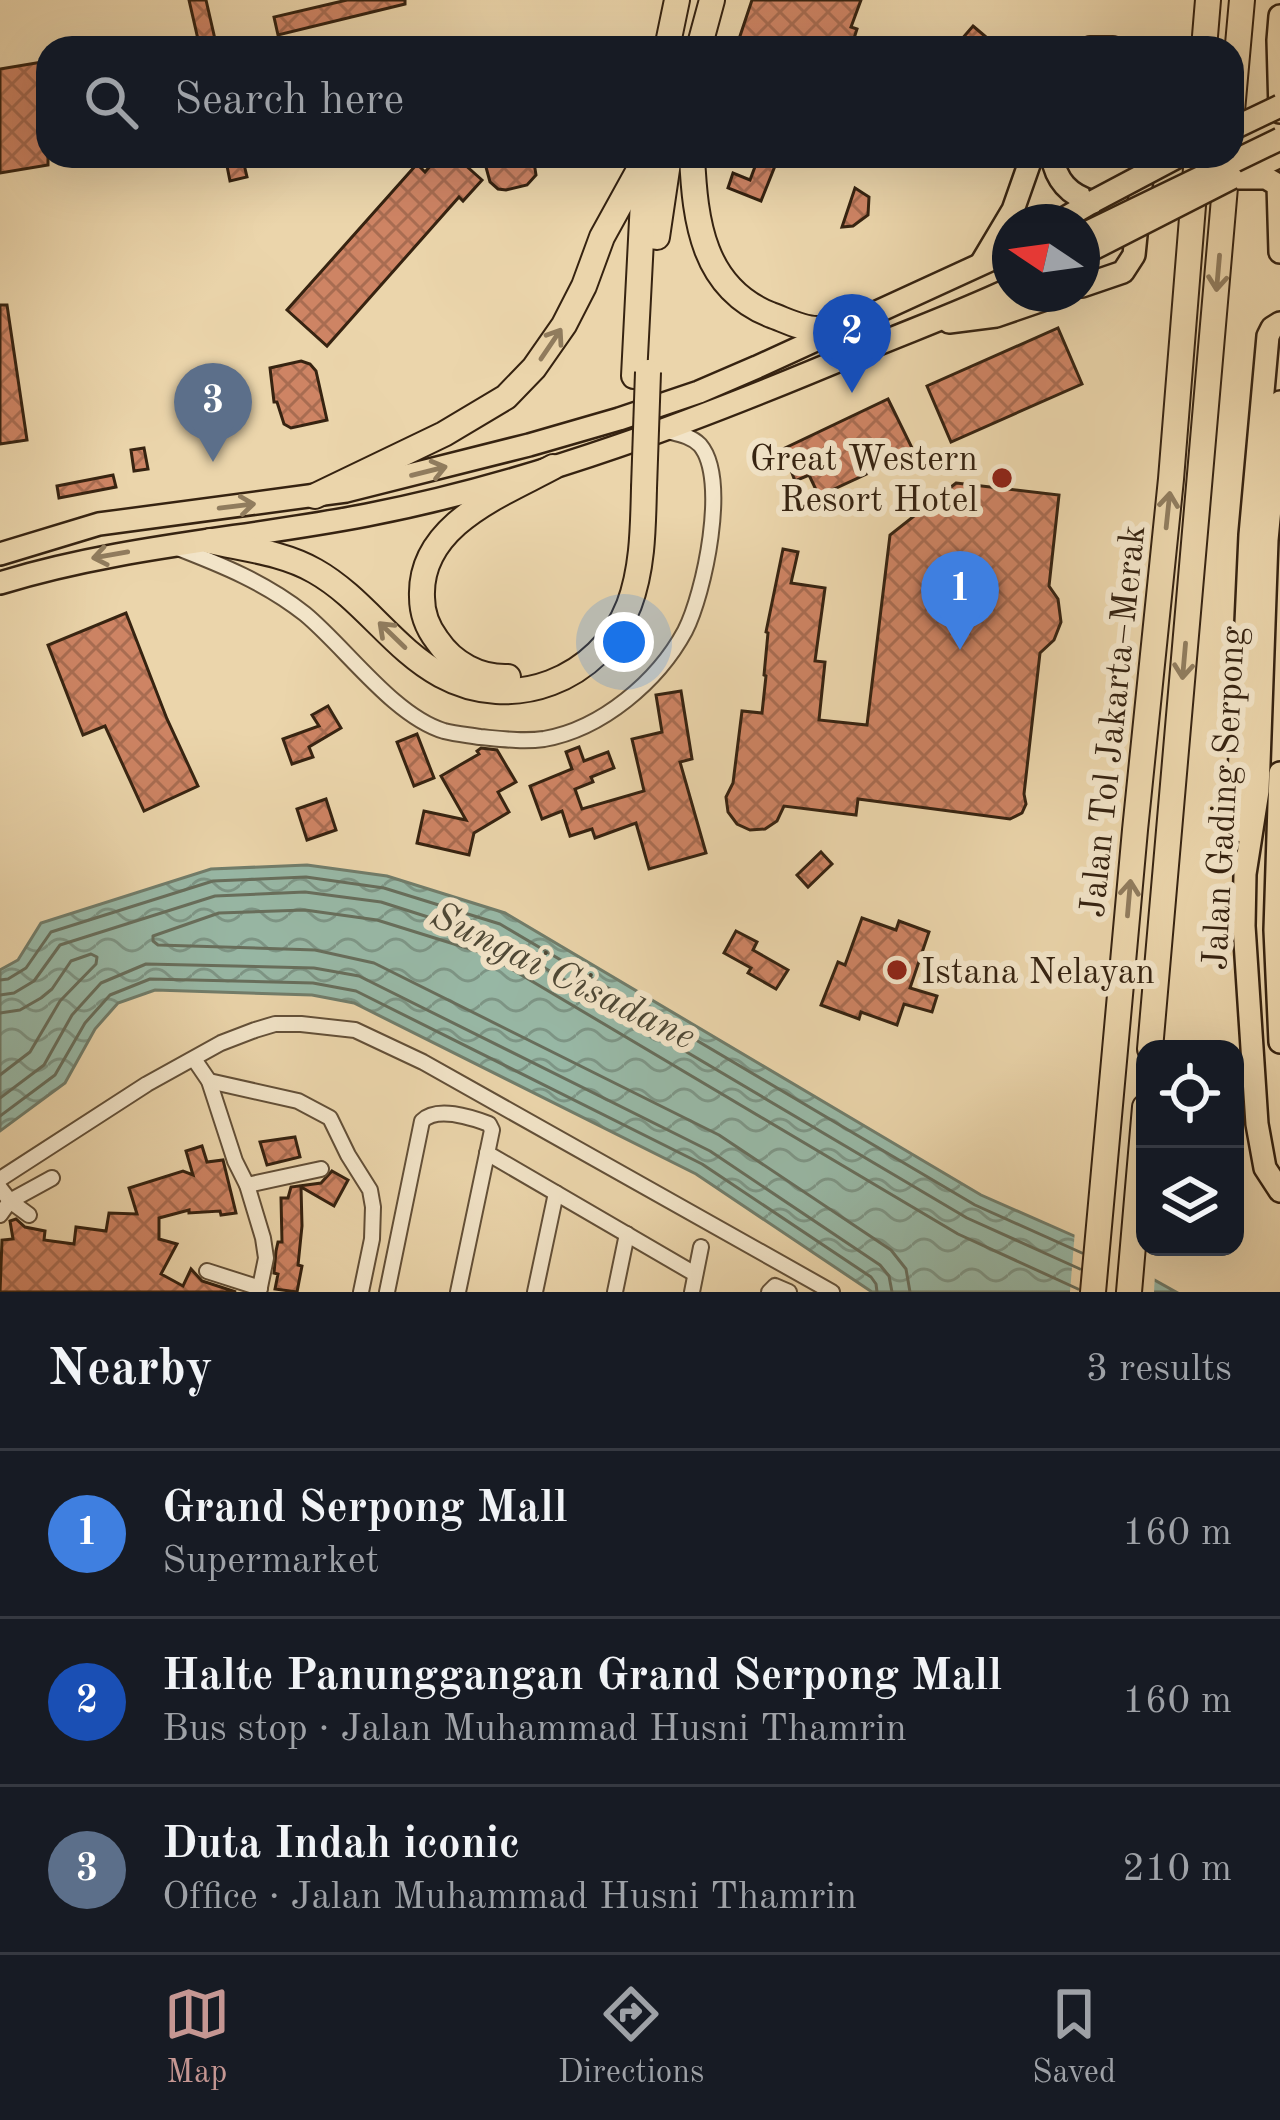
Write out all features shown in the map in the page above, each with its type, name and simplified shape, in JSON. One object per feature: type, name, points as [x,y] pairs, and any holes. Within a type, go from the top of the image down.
[{"type":"highway","points":[[670,36],[677,0]]},
{"type":"highway","points":[[702,36],[712,0]]},
{"type":"highway","points":[[1205,36],[1208,0]]},
{"type":"highway","points":[[1239,36],[1242,0]]},
{"type":"highway","points":[[315,496],[443,434],[506,397],[534,368],[563,325],[602,237],[646,168]]},
{"type":"highway","points":[[210,541],[282,557],[322,574],[421,662],[476,689],[522,692],[565,678],[585,664],[619,626],[636,584],[641,374],[658,231],[654,168]]},
{"type":"highway","points":[[693,168],[709,257],[726,286],[748,306],[813,329],[854,324]]},
{"type":"highway","name":"Jalan Tol Jakarta–Merak","points":[[1093,1292],[1172,479],[1196,168]]},
{"type":"highway","name":"Jalan Tol Jakarta–Merak","points":[[1151,1040],[1228,168]]},
{"type":"highway","points":[[553,467],[466,516],[447,532],[426,565],[422,609],[450,656],[465,667],[498,677],[518,677],[554,666],[586,644],[601,628],[618,596],[637,489]]},
{"type":"highway","points":[[1129,1292],[1141,1148]]},
{"type":"main road","points":[[1244,124],[1280,109],[1280,16]]},
{"type":"main road","points":[[1244,151],[1280,128]]},
{"type":"main road","points":[[1244,157],[1280,139]]},
{"type":"main road","points":[[1244,160],[1280,156]]},
{"type":"main road","points":[[981,262],[1012,210],[1028,168]]},
{"type":"main road","points":[[1056,168],[1068,190],[1094,202]]},
{"type":"main road","points":[[1100,280],[1123,272],[1134,254],[1143,168]]},
{"type":"main road","points":[[1090,204],[1157,168]]},
{"type":"main road","points":[[1100,216],[1213,168]]},
{"type":"main road","points":[[1100,243],[1218,168]]},
{"type":"main road","points":[[1100,227],[1221,168]]},
{"type":"main road","points":[[1244,168],[1278,184],[1280,252]]},
{"type":"main road","points":[[0,554],[99,524],[379,483],[619,419],[699,392],[992,258]]},
{"type":"main road","points":[[987,297],[992,286]]},
{"type":"main road","points":[[0,583],[70,562],[369,515],[553,467],[740,402],[937,323],[992,295]]},
{"type":"main road","points":[[937,323],[1008,312]]},
{"type":"main road","points":[[1245,874],[1239,776],[1250,535],[1268,336],[1280,323]]},
{"type":"main road","name":"Jalan Gading Serpong","points":[[1280,402],[1267,540],[1258,791],[1245,874],[1244,926],[1257,1124],[1265,1168],[1280,1191]]},
{"type":"main road","name":"Jalan Gading Serpong","points":[[1280,773],[1280,1042]]},
{"type":"street","points":[[171,546],[216,562],[279,595],[421,721],[458,734],[545,739],[589,723],[631,696],[686,629],[710,538],[711,470],[691,437],[662,430]]},
{"type":"street","points":[[29,1214],[10,1202],[0,1184],[147,1084],[221,1043],[275,1024],[355,1030],[423,1062],[832,1292]]},
{"type":"street","points":[[194,1059],[208,1081],[248,1185],[266,1258],[260,1290],[207,1271]]},
{"type":"street","points":[[208,1081],[298,1101],[330,1118],[370,1190],[374,1207],[361,1292]]},
{"type":"street","points":[[387,1292],[422,1121],[435,1112],[480,1120],[492,1130],[458,1292]]},
{"type":"street","points":[[487,1153],[695,1274]]},
{"type":"street","points":[[248,1185],[321,1169]]},
{"type":"street","points":[[0,1215],[10,1202],[52,1178]]},
{"type":"street","points":[[536,1292],[556,1193]]},
{"type":"street","points":[[615,1292],[627,1234]]},
{"type":"street","points":[[692,1292],[701,1247]]},
{"type":"street","points":[[769,1292],[775,1286],[789,1292]]},
{"type":"water","name":"Sungai Cisadane","points":[[307,865],[387,876],[505,913],[981,1195],[1081,1239],[1176,1292],[872,1292],[696,1174],[354,1003],[312,995],[155,990],[118,1003],[95,1029],[65,1083],[0,1131],[0,970],[18,960],[41,923],[211,869]]},
{"type":"pier","points":[[1075,1230],[1155,1274],[1154,1292],[1070,1292]]},
{"type":"building","points":[[189,0],[206,0],[214,36],[197,36]]},
{"type":"building","points":[[347,0],[405,0],[405,4],[278,35],[274,17]]},
{"type":"building","points":[[752,0],[861,0],[851,27],[857,29],[855,36],[740,36]]},
{"type":"building","points":[[973,26],[985,36],[964,36]]},
{"type":"building","points":[[36,63],[36,167],[0,173],[0,69]]},
{"type":"building","points":[[227,168],[245,168],[247,177],[230,181]]},
{"type":"building","points":[[413,168],[425,172],[428,168],[468,168],[482,180],[463,201],[459,197],[327,346],[287,310]]},
{"type":"building","points":[[486,168],[535,168],[536,175],[527,185],[506,190],[490,182]]},
{"type":"building","points":[[754,168],[774,168],[761,201],[728,188],[733,173],[750,180]]},
{"type":"building","points":[[855,188],[869,197],[868,215],[853,226],[842,227]]},
{"type":"building","points":[[0,305],[7,305],[27,440],[0,444]]},
{"type":"building","points":[[1058,328],[1082,384],[951,442],[927,386]]},
{"type":"building","points":[[301,361],[316,371],[327,420],[291,428],[284,424],[274,402],[270,368]]},
{"type":"building","points":[[888,399],[914,452],[819,496],[809,475],[795,481],[783,449]]},
{"type":"building","points":[[144,448],[148,469],[134,471],[131,450]]},
{"type":"building","points":[[113,475],[116,487],[59,498],[57,486]]},
{"type":"building","points":[[956,483],[1059,495],[1049,586],[1058,599],[1061,622],[1054,640],[1040,653],[1022,813],[1010,819],[858,799],[856,815],[784,806],[777,821],[765,829],[750,830],[737,824],[728,812],[726,797],[733,783],[742,711],[762,713],[766,632],[783,549],[798,552],[791,583],[825,588],[815,661],[825,662],[819,720],[867,725],[890,535]]},
{"type":"building","points":[[126,613],[198,786],[144,811],[105,726],[83,735],[48,645]]},
{"type":"building","points":[[681,691],[692,759],[680,762],[706,853],[649,869],[636,823],[595,838],[592,829],[570,836],[562,811],[542,819],[530,786],[572,769],[566,752],[579,747],[584,761],[608,752],[614,768],[575,789],[582,809],[644,791],[632,739],[662,732],[656,695]]},
{"type":"building","points":[[328,706],[341,728],[309,747],[313,757],[292,764],[283,739],[319,726],[312,715]]},
{"type":"building","points":[[417,734],[434,778],[414,786],[397,742]]},
{"type":"building","points":[[481,748],[497,750],[516,782],[498,792],[509,812],[474,833],[469,855],[417,843],[424,811],[466,820],[441,776],[479,754]]},
{"type":"building","points":[[326,799],[336,830],[307,840],[297,809]]},
{"type":"building","points":[[821,852],[832,864],[808,887],[797,875]]},
{"type":"building","points":[[862,918],[896,930],[899,921],[929,932],[910,988],[937,996],[932,1012],[904,1004],[897,1025],[861,1012],[859,1019],[821,1005],[838,962],[845,965]]},
{"type":"building","points":[[736,931],[757,942],[753,950],[788,970],[776,989],[724,953]]},
{"type":"building","points":[[295,1137],[300,1157],[267,1165],[260,1142]]},
{"type":"building","points":[[202,1146],[207,1162],[223,1160],[236,1213],[189,1210],[159,1218],[159,1239],[177,1244],[161,1274],[183,1286],[191,1269],[202,1281],[236,1292],[0,1292],[2,1240],[13,1239],[10,1221],[45,1231],[44,1240],[74,1244],[76,1227],[106,1231],[109,1213],[137,1214],[129,1188],[183,1171],[193,1175],[186,1151]]},
{"type":"building","points":[[332,1171],[348,1180],[334,1206],[301,1187],[298,1265],[302,1266],[297,1292],[275,1289],[276,1251],[282,1242],[281,1198],[288,1198],[291,1187],[321,1183]]},
{"type":"place","name":"Halte Panunggangan Grand Serpong Mall","points":[[852,393]]},
{"type":"place","name":"Duta Indah iconic","points":[[213,462]]},
{"type":"place","name":"Great Western Resort Hotel","points":[[1002,478]]},
{"type":"place","name":"Grand Serpong Mall","points":[[960,650]]},
{"type":"place","name":"Istana Nelayan","points":[[897,970]]}]
